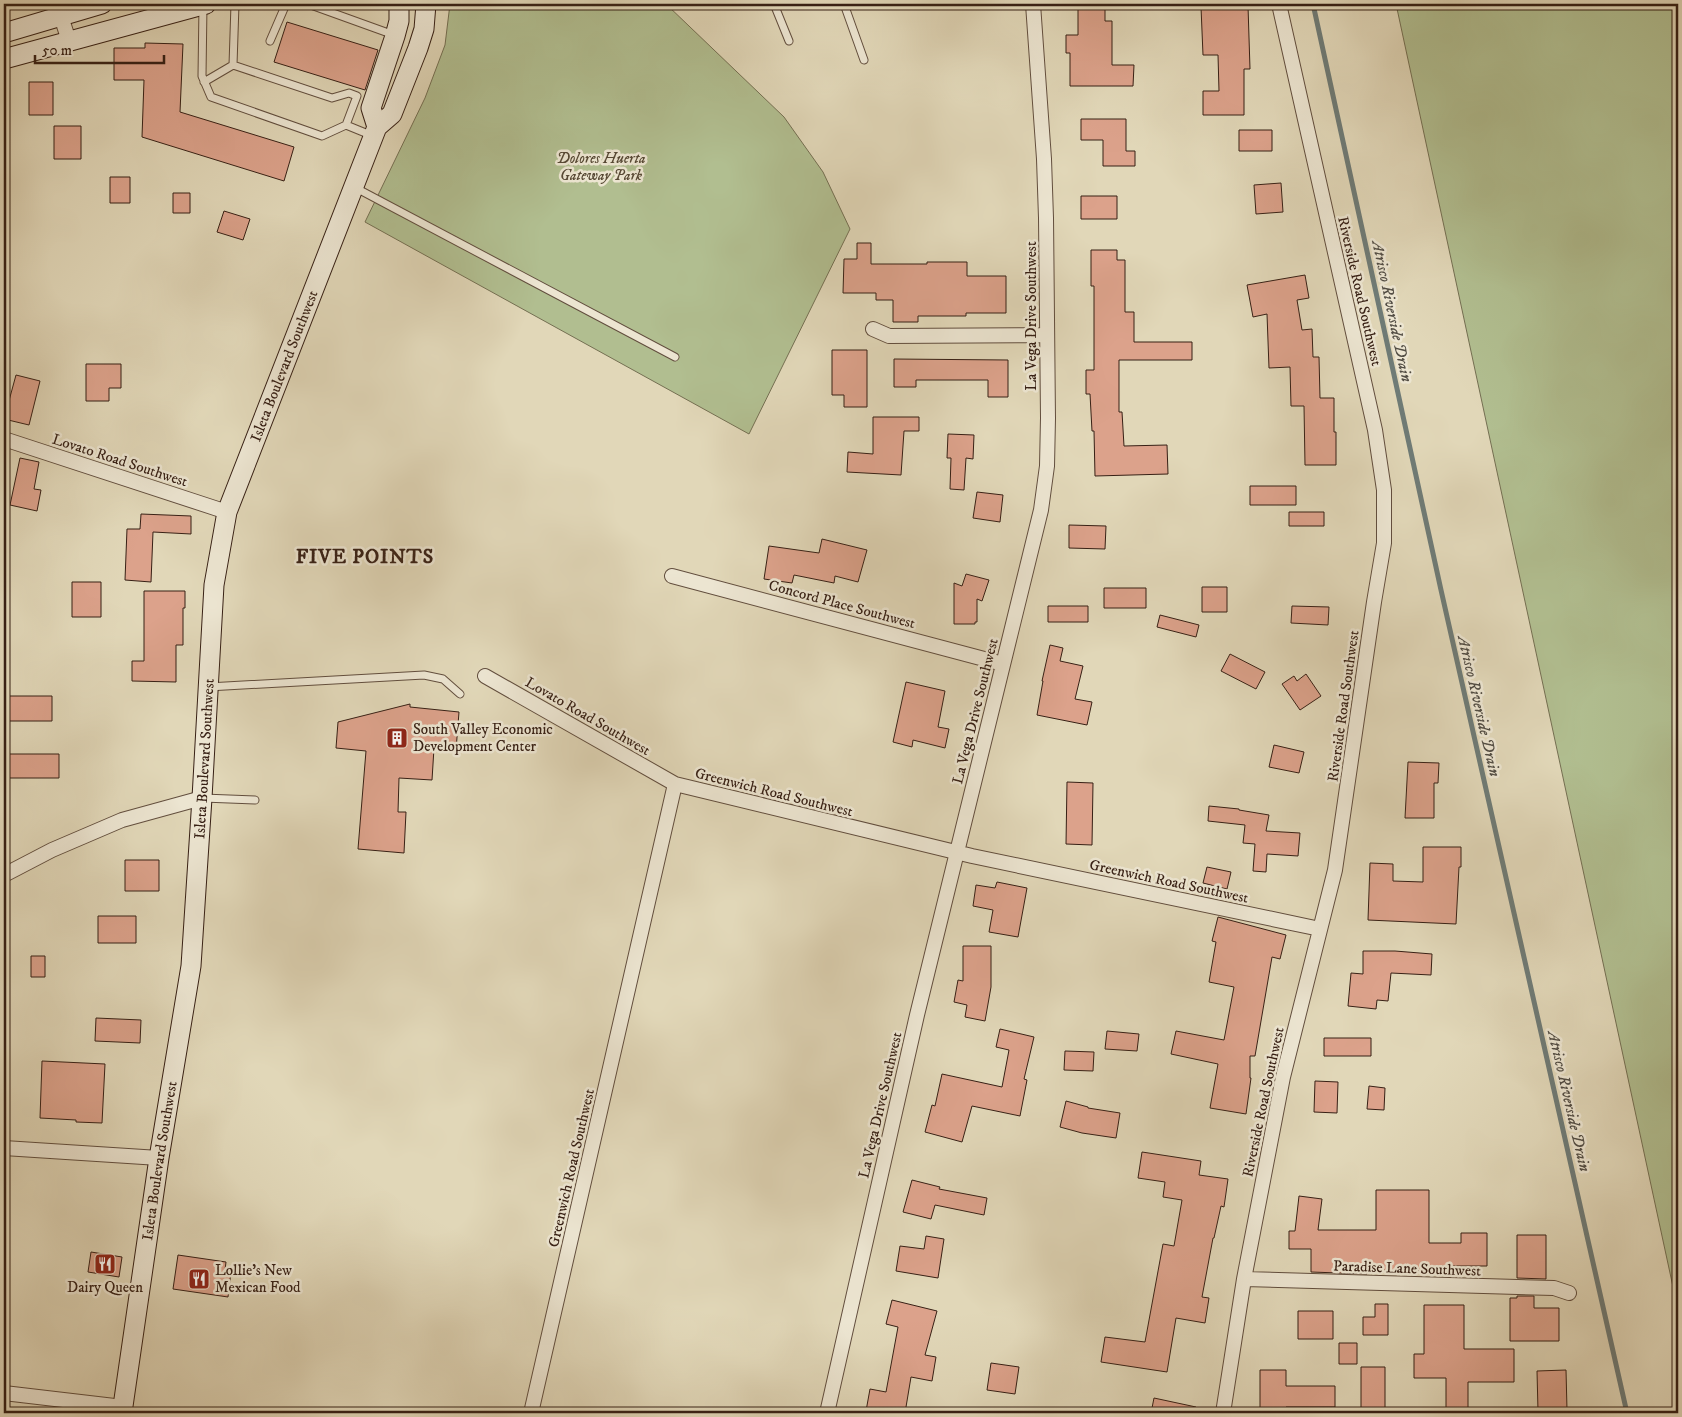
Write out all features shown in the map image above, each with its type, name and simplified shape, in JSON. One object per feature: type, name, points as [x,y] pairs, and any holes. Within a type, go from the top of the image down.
[{"type":"main road","points":[[4,33],[60,10],[102,4]]},
{"type":"main road","points":[[4,59],[205,4]]},
{"type":"main road","points":[[375,131],[371,108],[395,36],[399,4]]},
{"type":"main road","name":"Isleta Boulevard Southwest","points":[[123,1410],[159,1158],[190,966],[214,585],[227,512],[375,131],[392,114],[424,29],[426,4]]},
{"type":"street","name":"La Vega Drive Southwest","points":[[827,1413],[915,1025],[1041,510],[1047,466],[1048,418],[1046,218],[1044,159],[1033,4]]},
{"type":"street","name":"Riverside Road Southwest","points":[[1223,1413],[1244,1279],[1283,1077],[1336,870],[1384,543],[1384,490],[1375,430],[1278,4]]},
{"type":"street","points":[[60,10],[69,41]]},
{"type":"street","points":[[873,329],[889,336],[1046,335]]},
{"type":"street","name":"Lovato Road Southwest","points":[[4,439],[227,512]]},
{"type":"street","name":"Concord Place Southwest","points":[[672,576],[1003,664]]},
{"type":"street","name":"Lovato Road Southwest","points":[[485,676],[675,784]]},
{"type":"street","name":"Greenwich Road Southwest","points":[[531,1413],[675,784],[957,853],[1320,929]]},
{"type":"street","points":[[4,875],[52,850],[122,820],[202,798]]},
{"type":"street","points":[[4,1148],[159,1158]]},
{"type":"street","name":"Paradise Lane Southwest","points":[[1244,1279],[1554,1288],[1569,1293]]},
{"type":"street","points":[[4,1393],[123,1410]]},
{"type":"lane","points":[[205,4],[202,76],[211,97],[322,136],[346,125],[375,131]]},
{"type":"lane","points":[[233,64],[235,4]]},
{"type":"lane","points":[[270,41],[286,4]]},
{"type":"lane","points":[[308,4],[395,36]]},
{"type":"lane","points":[[774,4],[788,41]]},
{"type":"lane","points":[[844,4],[864,60]]},
{"type":"lane","points":[[204,82],[233,64]]},
{"type":"lane","points":[[233,64],[332,98],[349,93],[357,96],[346,125]]},
{"type":"lane","points":[[354,187],[675,357]]},
{"type":"lane","points":[[208,687],[424,675],[443,679],[460,694]]},
{"type":"lane","points":[[202,798],[255,800]]},
{"type":"green space","name":"Dolores Huerta Gateway Park","points":[[450,4],[666,4],[784,117],[823,172],[850,229],[749,434],[365,222],[425,98],[445,45]]},
{"type":"green space","points":[[1396,4],[1678,4],[1678,1310]]},
{"type":"building","points":[[1078,4],[1105,4],[1105,21],[1112,21],[1112,65],[1134,65],[1133,86],[1070,86],[1070,53],[1066,53],[1066,35],[1078,35]]},
{"type":"building","points":[[1248,6],[1250,69],[1244,69],[1244,115],[1203,115],[1203,91],[1219,91],[1218,55],[1203,55],[1201,7]]},
{"type":"building","points":[[287,22],[378,50],[365,90],[274,62]]},
{"type":"building","points":[[145,43],[183,44],[180,112],[294,147],[284,181],[142,137],[144,80],[114,80],[114,48],[145,48]]},
{"type":"building","points":[[29,82],[53,82],[53,115],[29,115]]},
{"type":"building","points":[[1081,119],[1126,119],[1126,151],[1135,151],[1135,166],[1103,166],[1103,140],[1081,140]]},
{"type":"building","points":[[54,126],[81,126],[81,159],[54,159]]},
{"type":"building","points":[[1239,130],[1272,130],[1272,151],[1239,151]]},
{"type":"building","points":[[110,177],[130,177],[130,203],[110,203]]},
{"type":"building","points":[[1281,183],[1283,212],[1256,214],[1254,185]]},
{"type":"building","points":[[173,193],[190,193],[190,213],[173,213]]},
{"type":"building","points":[[1081,196],[1117,196],[1117,219],[1081,219]]},
{"type":"building","points":[[224,211],[250,219],[243,240],[217,232]]},
{"type":"building","points":[[857,243],[871,243],[871,264],[967,262],[967,276],[1006,276],[1006,313],[966,313],[966,316],[918,316],[918,322],[893,322],[893,300],[876,300],[876,293],[843,293],[844,259],[857,259]]},
{"type":"building","points":[[1091,250],[1117,250],[1117,260],[1125,260],[1125,312],[1134,312],[1134,342],[1192,342],[1192,360],[1119,360],[1119,412],[1122,412],[1124,446],[1167,445],[1168,474],[1095,476],[1094,431],[1092,431],[1090,394],[1086,394],[1086,370],[1094,370],[1094,286],[1091,286]]},
{"type":"building","points":[[1305,275],[1309,298],[1297,300],[1302,330],[1312,329],[1313,357],[1319,357],[1320,398],[1334,398],[1336,465],[1305,465],[1304,406],[1291,406],[1290,367],[1269,368],[1267,314],[1253,317],[1247,285]]},
{"type":"building","points":[[832,350],[867,350],[867,407],[844,407],[844,395],[832,395]]},
{"type":"building","points":[[894,359],[1008,360],[1008,397],[988,397],[988,380],[916,380],[916,387],[894,387]]},
{"type":"building","points":[[86,364],[121,364],[121,388],[109,388],[109,401],[86,401]]},
{"type":"building","points":[[16,375],[40,381],[29,425],[4,419]]},
{"type":"building","points":[[873,417],[919,417],[919,431],[904,431],[901,475],[847,472],[848,452],[873,454]]},
{"type":"building","points":[[948,434],[974,435],[973,459],[966,458],[964,490],[950,489],[951,458],[947,458]]},
{"type":"building","points":[[20,458],[39,462],[34,489],[41,490],[37,511],[10,505]]},
{"type":"building","points":[[1250,486],[1296,486],[1296,505],[1250,505]]},
{"type":"building","points":[[977,492],[1003,495],[1000,522],[973,518]]},
{"type":"building","points":[[1289,512],[1324,512],[1324,526],[1289,526]]},
{"type":"building","points":[[141,514],[191,516],[191,534],[153,532],[151,582],[125,580],[127,529],[140,529]]},
{"type":"building","points":[[1069,525],[1106,526],[1105,549],[1069,548]]},
{"type":"building","points":[[822,539],[867,550],[858,582],[835,576],[834,583],[794,575],[792,583],[764,579],[769,546],[819,553]]},
{"type":"building","points":[[966,574],[989,580],[982,601],[977,599],[977,622],[975,624],[954,624],[954,583],[962,586]]},
{"type":"building","points":[[72,582],[101,582],[101,617],[72,617]]},
{"type":"building","points":[[1202,587],[1227,587],[1227,612],[1202,612]]},
{"type":"building","points":[[1104,588],[1146,588],[1146,608],[1104,608]]},
{"type":"building","points":[[144,591],[185,591],[183,645],[176,645],[176,682],[132,681],[132,661],[144,661]]},
{"type":"building","points":[[1048,606],[1088,606],[1088,622],[1048,622]]},
{"type":"building","points":[[1292,606],[1329,607],[1328,625],[1291,623]]},
{"type":"building","points":[[1160,615],[1199,625],[1196,637],[1157,627]]},
{"type":"building","points":[[1050,645],[1063,648],[1060,661],[1083,666],[1075,699],[1092,702],[1087,725],[1037,715]]},
{"type":"building","points":[[1230,654],[1265,672],[1256,689],[1221,671]]},
{"type":"building","points":[[1306,674],[1321,696],[1300,710],[1282,684],[1294,676],[1297,681]]},
{"type":"building","points":[[906,682],[945,691],[938,727],[949,729],[945,748],[913,740],[912,747],[893,742]]},
{"type":"building","points":[[4,696],[52,696],[52,721],[4,721]]},
{"type":"building","name":"South Valley Economic Development Center","points":[[410,704],[410,707],[459,712],[456,750],[434,748],[432,780],[399,778],[398,812],[406,812],[404,853],[358,849],[366,751],[336,748],[338,722]]},
{"type":"building","points":[[1274,745],[1304,752],[1299,773],[1269,767]]},
{"type":"building","points":[[4,754],[59,754],[59,778],[4,778]]},
{"type":"building","points":[[1408,762],[1439,763],[1438,783],[1434,783],[1434,818],[1405,818]]},
{"type":"building","points":[[1067,782],[1093,783],[1092,845],[1066,844]]},
{"type":"building","points":[[1209,806],[1269,815],[1266,831],[1300,833],[1298,856],[1267,854],[1266,872],[1253,871],[1255,844],[1243,843],[1245,825],[1208,821]]},
{"type":"building","points":[[1423,847],[1461,847],[1456,924],[1368,920],[1370,863],[1393,864],[1393,881],[1423,882]]},
{"type":"building","points":[[125,860],[159,860],[159,891],[125,891]]},
{"type":"building","points":[[1207,867],[1231,872],[1227,889],[1203,883]]},
{"type":"building","points":[[997,882],[1027,888],[1018,937],[989,932],[993,910],[973,906],[976,885],[995,888]]},
{"type":"building","points":[[98,916],[136,916],[136,943],[98,943]]},
{"type":"building","points":[[1218,917],[1286,935],[1280,959],[1272,957],[1255,1056],[1250,1056],[1251,1078],[1246,1114],[1210,1108],[1218,1064],[1171,1054],[1176,1031],[1224,1040],[1234,987],[1209,982],[1216,942],[1212,941]]},
{"type":"building","points":[[963,946],[991,946],[991,987],[985,1021],[965,1017],[967,1005],[954,1002],[958,980],[963,981]]},
{"type":"building","points":[[1363,951],[1432,954],[1431,975],[1391,973],[1388,1001],[1377,1000],[1376,1009],[1348,1006],[1351,973],[1363,974]]},
{"type":"building","points":[[31,956],[45,956],[45,977],[31,977]]},
{"type":"building","points":[[96,1018],[141,1020],[140,1043],[95,1041]]},
{"type":"building","points":[[1000,1029],[1034,1037],[1024,1079],[1027,1080],[1020,1116],[972,1106],[962,1142],[925,1132],[932,1105],[935,1106],[942,1074],[1002,1087],[1009,1050],[996,1047]]},
{"type":"building","points":[[1107,1031],[1139,1034],[1137,1051],[1105,1049]]},
{"type":"building","points":[[1324,1038],[1371,1038],[1371,1056],[1324,1056]]},
{"type":"building","points":[[1065,1051],[1094,1052],[1093,1071],[1064,1070]]},
{"type":"building","points":[[42,1061],[105,1064],[102,1123],[40,1118]]},
{"type":"building","points":[[1315,1081],[1338,1082],[1337,1113],[1314,1112]]},
{"type":"building","points":[[1369,1086],[1385,1088],[1384,1110],[1367,1109]]},
{"type":"building","points":[[1066,1101],[1088,1108],[1120,1113],[1116,1138],[1082,1133],[1060,1127]]},
{"type":"building","points":[[1142,1152],[1201,1161],[1199,1175],[1228,1179],[1224,1207],[1221,1206],[1213,1238],[1202,1297],[1209,1298],[1205,1323],[1176,1318],[1167,1372],[1101,1362],[1105,1337],[1145,1342],[1163,1244],[1174,1246],[1182,1200],[1163,1197],[1165,1182],[1138,1178]]},
{"type":"building","points":[[912,1180],[940,1187],[939,1189],[987,1198],[984,1215],[935,1205],[931,1219],[903,1212]]},
{"type":"building","points":[[1376,1190],[1429,1190],[1429,1243],[1461,1243],[1461,1233],[1487,1233],[1487,1266],[1442,1266],[1442,1271],[1367,1270],[1367,1274],[1311,1272],[1311,1249],[1289,1249],[1289,1231],[1295,1231],[1299,1196],[1322,1199],[1318,1230],[1376,1230]]},
{"type":"building","points":[[1517,1235],[1546,1235],[1546,1279],[1517,1278]]},
{"type":"building","points":[[926,1236],[944,1239],[938,1278],[896,1271],[900,1246],[924,1249]]},
{"type":"building","name":"Dairy Queen","points":[[91,1252],[122,1257],[119,1277],[88,1272]]},
{"type":"building","name":"Lollie's New Mexican Food","points":[[178,1255],[226,1262],[225,1270],[231,1271],[228,1297],[173,1289]]},
{"type":"building","points":[[1517,1296],[1534,1296],[1534,1308],[1559,1308],[1559,1341],[1510,1341],[1510,1298],[1517,1298]]},
{"type":"building","points":[[892,1300],[937,1311],[925,1355],[936,1357],[932,1381],[911,1377],[905,1413],[866,1411],[870,1389],[886,1392],[898,1327],[886,1324]]},
{"type":"building","points":[[1375,1304],[1388,1304],[1388,1335],[1363,1335],[1363,1317],[1375,1317]]},
{"type":"building","points":[[1424,1305],[1464,1305],[1464,1349],[1514,1349],[1514,1382],[1468,1382],[1468,1413],[1446,1413],[1446,1378],[1414,1378],[1414,1354],[1424,1354]]},
{"type":"building","points":[[1298,1311],[1333,1311],[1333,1339],[1298,1339]]},
{"type":"building","points":[[1339,1343],[1357,1343],[1357,1364],[1339,1364]]},
{"type":"building","points":[[991,1363],[1019,1367],[1015,1394],[987,1390]]},
{"type":"building","points":[[1361,1367],[1385,1367],[1385,1413],[1361,1413]]},
{"type":"building","points":[[1260,1370],[1286,1370],[1286,1386],[1335,1386],[1335,1407],[1286,1407],[1286,1412],[1260,1412]]},
{"type":"building","points":[[1566,1370],[1567,1410],[1538,1411],[1537,1371]]},
{"type":"building","points":[[1154,1398],[1196,1407],[1195,1413],[1151,1413]]},
{"type":"waterway","name":"Atrisco Riverside Drain","points":[[1313,4],[1441,590],[1627,1413]]},
{"type":"place","name":"South Valley Economic Development Center","points":[[397,738]]},
{"type":"place","name":"Dairy Queen","points":[[105,1264]]},
{"type":"place","name":"Lollie's New Mexican Food","points":[[199,1279]]},
{"type":"district","name":"FIVE POINTS","points":[[365,556]]}]
